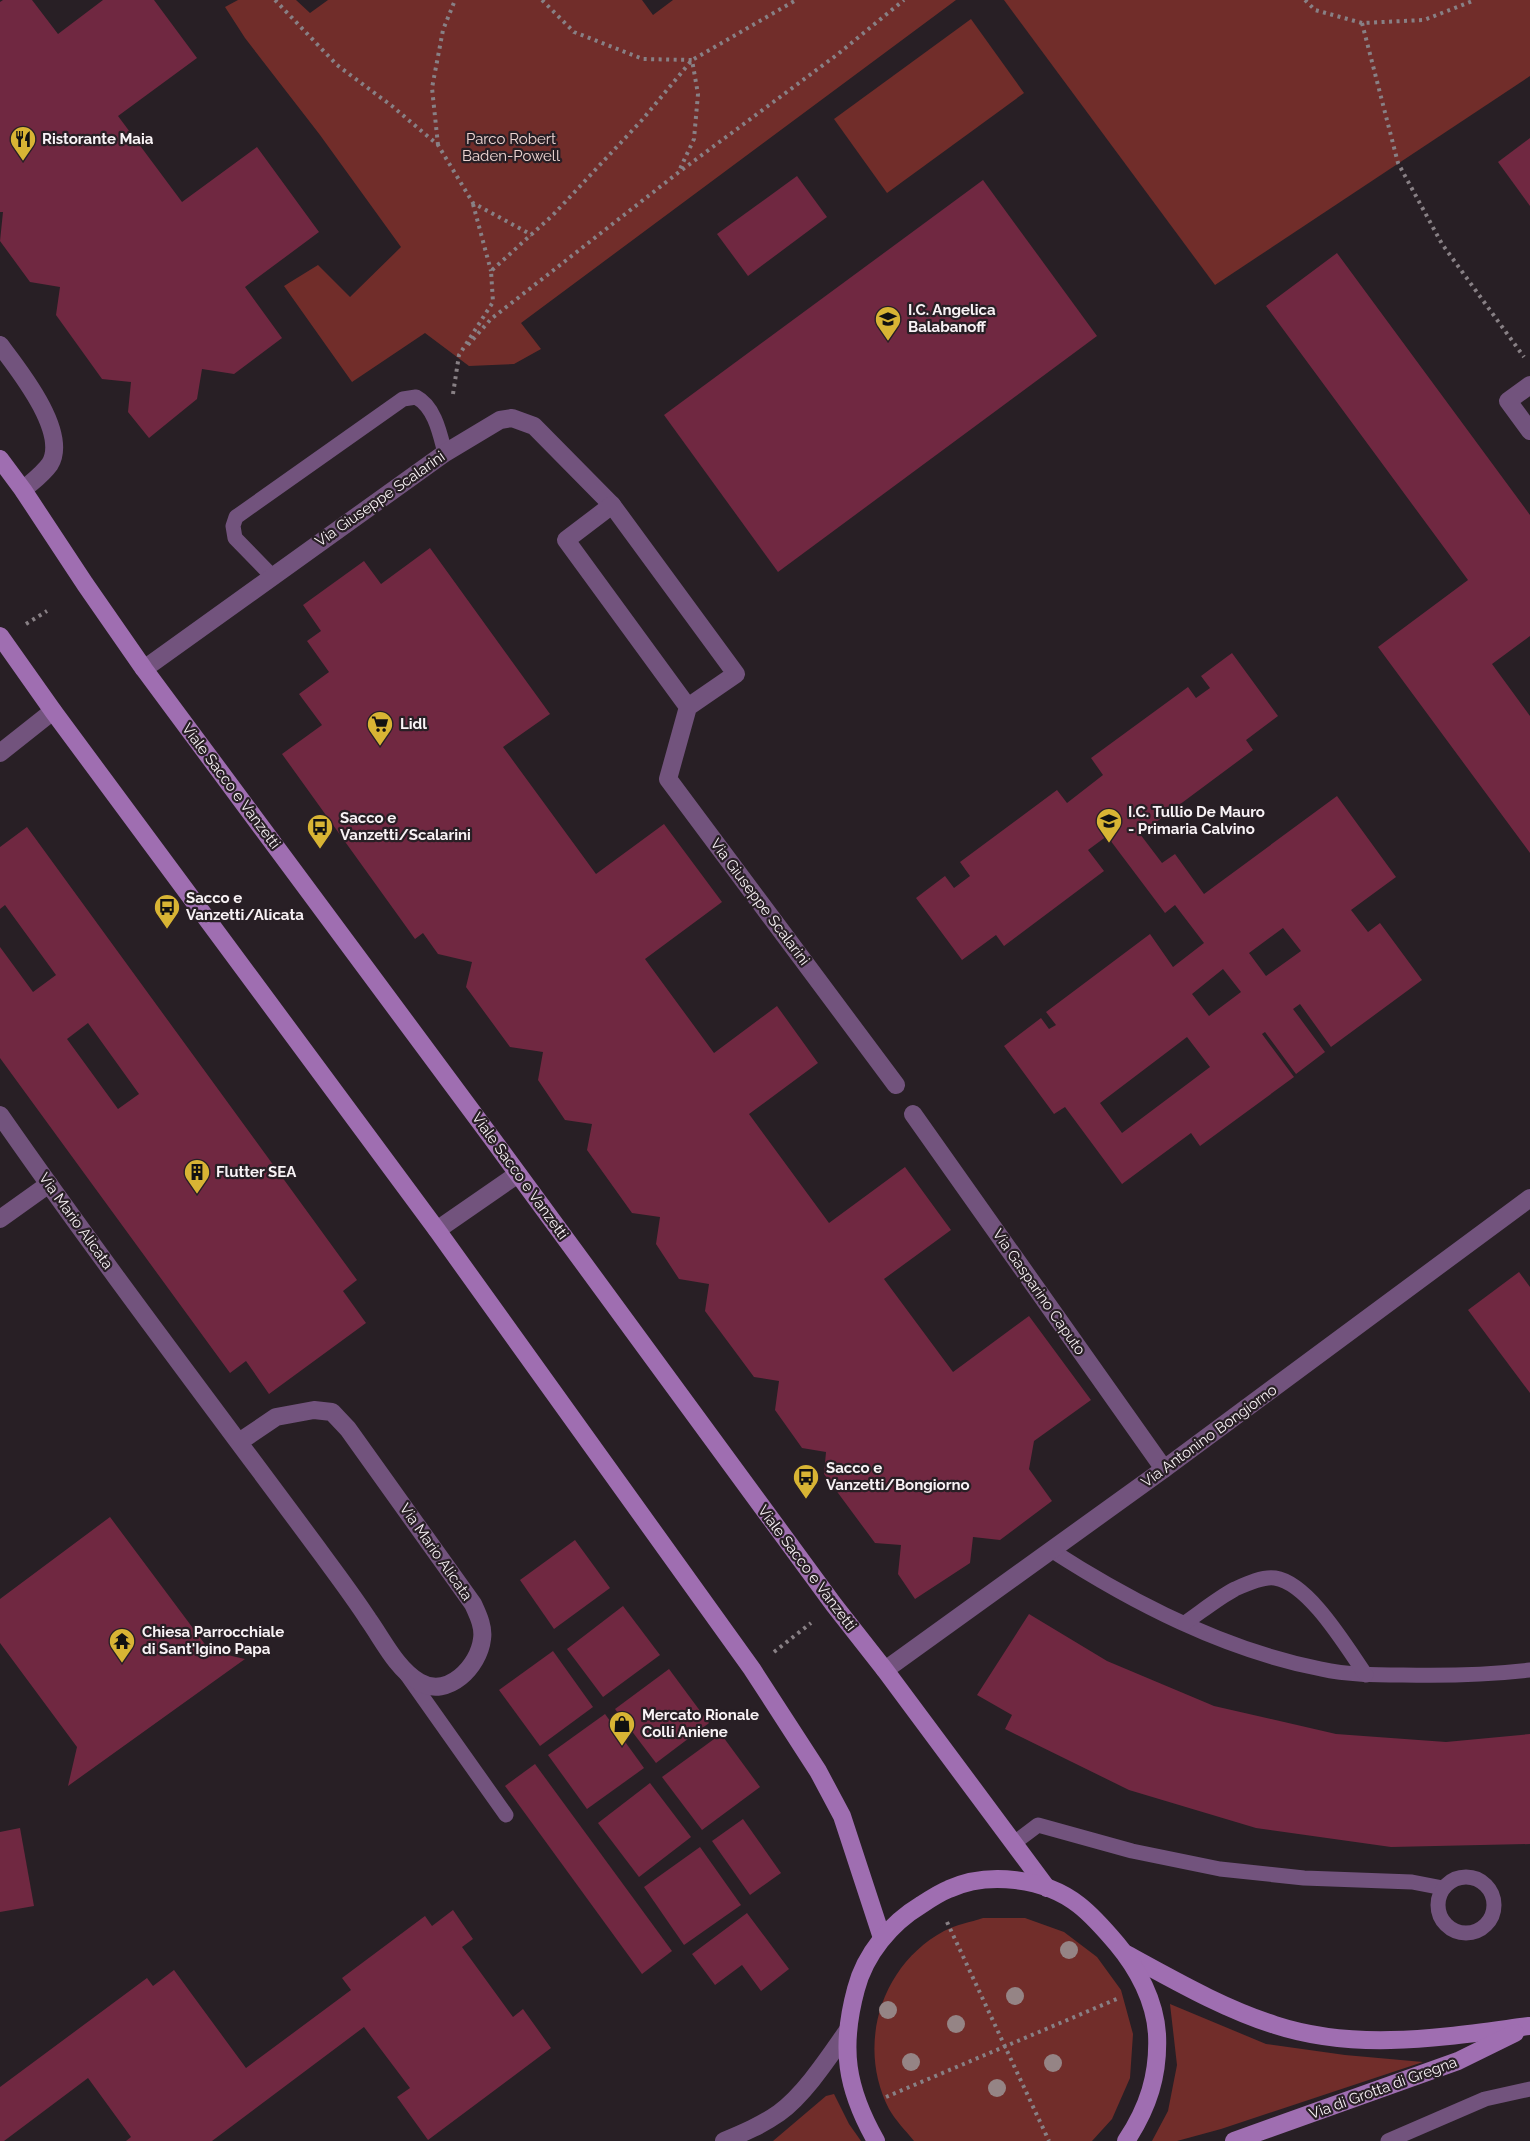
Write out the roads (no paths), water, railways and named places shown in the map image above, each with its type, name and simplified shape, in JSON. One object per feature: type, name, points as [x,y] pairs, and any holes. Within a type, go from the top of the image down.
[{"type":"street","points":[[0,345],[26,379],[42,405],[52,435],[54,449],[51,462],[23,490]]},
{"type":"street","points":[[1530,385],[1508,401],[1530,431]]},
{"type":"street","name":"Via Giuseppe Scalarini","points":[[144,669],[445,453],[500,420],[512,418],[523,420],[534,426],[612,505],[736,674],[688,707],[668,779],[896,1085]]},
{"type":"street","name":"Viale Sacco e Vanzetti","points":[[0,459],[144,669],[834,1605],[1047,1888]]},
{"type":"street","points":[[612,505],[566,540],[688,707]]},
{"type":"street","points":[[0,636],[436,1230],[752,1668],[818,1771],[842,1816],[882,1938]]},
{"type":"street","points":[[0,753],[53,711]]},
{"type":"street","name":"Via Mario Alicata","points":[[0,1114],[49,1184],[239,1442],[352,1595],[407,1674],[430,1687],[453,1682],[467,1672],[474,1664],[482,1640],[481,1626],[466,1593],[348,1429],[332,1413],[314,1410],[276,1417],[239,1442]]},
{"type":"street","name":"Via Gasparino Caputo","points":[[913,1114],[1164,1469]]},
{"type":"street","points":[[436,1230],[518,1174]]},
{"type":"street","points":[[0,1219],[49,1184]]},
{"type":"street","name":"Via Antonino Bongiorno","points":[[885,1670],[1164,1469],[1530,1198]]},
{"type":"street","name":"Via di Grotta di Gregna","points":[[876,2141],[862,2116],[852,2089],[847,2059],[848,2030],[858,1980],[882,1938],[910,1912],[950,1889],[977,1881],[1010,1880],[1047,1888],[1079,1905],[1124,1953],[1142,1981],[1151,2004],[1157,2032],[1157,2060],[1152,2088],[1142,2115],[1126,2141]]},
{"type":"street","name":"Via di Grotta di Gregna","points":[[1124,1953],[1238,2011],[1275,2025],[1318,2036],[1363,2041],[1404,2040],[1529,2026]]},
{"type":"street","name":"Via di Grotta di Gregna","points":[[1234,2141],[1458,2061],[1529,2026]]},
{"type":"street","name":"Via di Grotta di Gregna","points":[[724,2141],[781,2112],[811,2080],[848,2030]]},
{"type":"lane","points":[[272,576],[235,538],[233,526],[236,516],[403,399],[416,397],[423,400],[439,429],[445,453]]},
{"type":"lane","points":[[1051,1550],[1102,1582],[1185,1623],[1211,1635],[1295,1663],[1329,1671],[1366,1675],[1467,1676],[1530,1670]]},
{"type":"lane","points":[[1185,1623],[1233,1590],[1261,1580],[1275,1578],[1303,1593],[1316,1606],[1366,1675]]},
{"type":"lane","points":[[398,1662],[506,1815]]},
{"type":"lane","points":[[1014,1843],[1038,1825],[1132,1851],[1220,1869],[1304,1878],[1412,1882],[1443,1888]]},
{"type":"lane","points":[[1388,2141],[1485,2099],[1530,2089]]},
{"type":"place","name":"Ristorante Maia","points":[[23,162]]},
{"type":"place","name":"I.C. Angelica Balabanoff","points":[[888,342]]},
{"type":"place","name":"Lidl","points":[[380,747]]},
{"type":"place","name":"I.C. Tullio De Mauro - Primaria Calvino","points":[[1109,844]]},
{"type":"place","name":"Sacco e Vanzetti/Scalarini","points":[[320,850]]},
{"type":"place","name":"Sacco e Vanzetti/Alicata","points":[[167,930]]},
{"type":"place","name":"Flutter SEA","points":[[197,1195]]},
{"type":"place","name":"Sacco e Vanzetti/Bongiorno","points":[[806,1500]]},
{"type":"place","name":"Chiesa Parrocchiale di Sant'Igino Papa","points":[[122,1664]]},
{"type":"place","name":"Mercato Rionale Colli Aniene","points":[[622,1747]]},
{"type":"park label","name":"Parco Robert Baden-Powell","points":[[511,148]]}]
